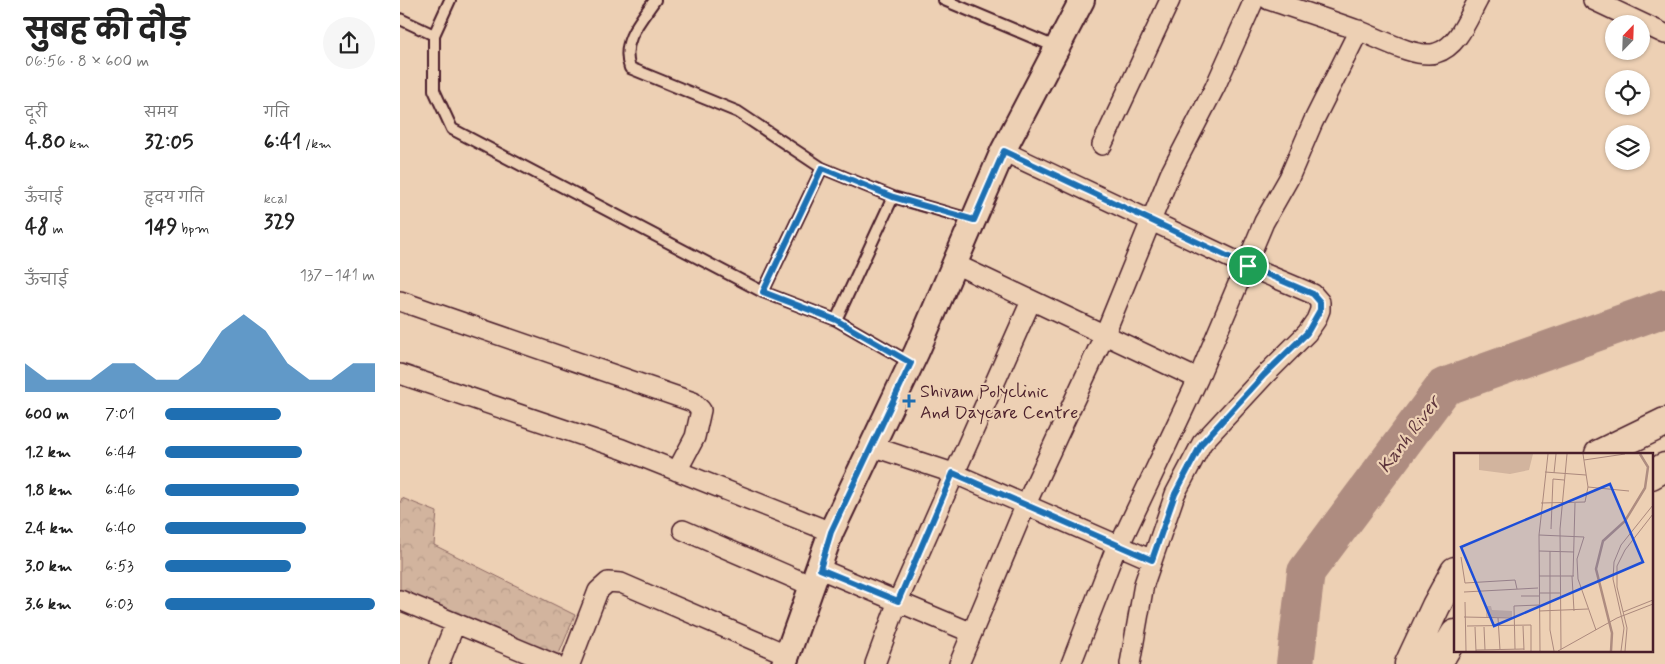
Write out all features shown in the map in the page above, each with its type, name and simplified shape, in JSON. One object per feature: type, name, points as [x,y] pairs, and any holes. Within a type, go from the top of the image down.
[{"type":"main road","points":[[1600,453],[1665,422]]},
{"type":"main road","points":[[1652,474],[1665,467]]},
{"type":"main road","points":[[1409,664],[1454,573]]},
{"type":"main road","points":[[1437,664],[1454,636]]},
{"type":"street","points":[[570,664],[598,591],[608,582],[621,582],[786,659],[831,532],[911,363],[1004,151],[1082,0]]},
{"type":"street","points":[[1102,145],[1170,0]]},
{"type":"street","points":[[959,664],[970,632],[1026,504],[1104,336],[1170,174],[1215,87],[1254,0]]},
{"type":"street","points":[[1269,0],[1359,30],[1412,51],[1436,54],[1448,47],[1459,34],[1478,0]]},
{"type":"street","points":[[1593,0],[1665,34]]},
{"type":"street","points":[[1071,664],[1118,545],[1198,379],[1248,266],[1264,222],[1289,178],[1313,122],[1359,30]]},
{"type":"street","points":[[1004,151],[1248,266],[1313,294],[1320,302],[1320,310],[1307,333],[1264,375],[1202,443],[1175,494],[1144,584],[1130,664]]},
{"type":"street","points":[[955,264],[1198,379]]},
{"type":"street","points":[[400,301],[693,402],[701,410],[695,437],[676,471]]},
{"type":"street","points":[[875,664],[898,601],[1030,301]]},
{"type":"street","points":[[400,374],[622,449],[831,532]]},
{"type":"street","points":[[871,446],[953,473],[1152,560]]},
{"type":"street","points":[[682,530],[816,577],[898,601],[970,632]]},
{"type":"street","points":[[400,600],[554,664]]},
{"type":"street","points":[[439,664],[455,624]]},
{"type":"lane","points":[[450,0],[434,35],[434,90],[452,128],[763,292],[836,320],[911,363]]},
{"type":"lane","points":[[655,0],[628,44],[627,60],[630,68],[738,112],[822,168],[893,197],[974,220]]},
{"type":"lane","points":[[944,0],[1058,48]]},
{"type":"lane","points":[[400,19],[434,35]]},
{"type":"lane","points":[[763,292],[822,168]]},
{"type":"lane","points":[[836,320],[893,197]]},
{"type":"green space","points":[[402,498],[437,512],[434,545],[575,615],[556,661],[400,591],[400,503]]},
{"type":"waterway","name":"Kanh River","points":[[1295,664],[1306,572],[1444,387],[1665,308]]},
{"type":"place","name":"Shivam Polyclinic And Daycare Centre","points":[[909,401]]},
{"type":"route","points":[[1004,151],[1248,266],[1313,294],[1320,302],[1320,310],[1307,333],[1264,375],[1202,443],[1175,494],[1152,560],[953,473],[898,601],[820,569],[831,532],[911,363],[836,320],[763,292],[822,168],[893,197],[974,220],[1004,151]]}]
